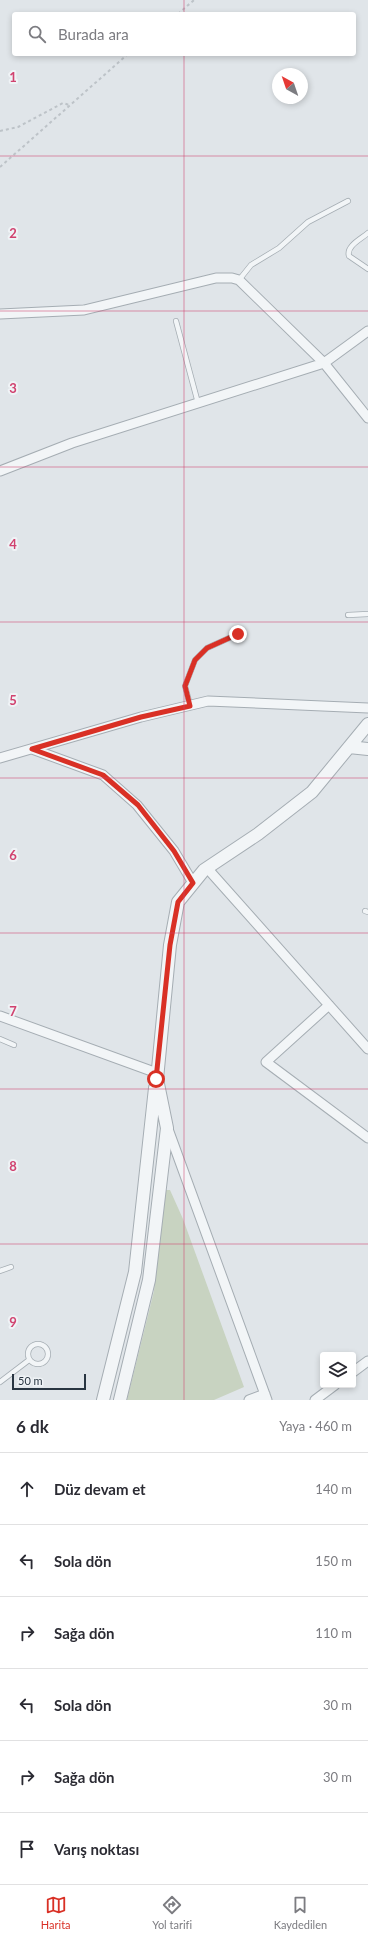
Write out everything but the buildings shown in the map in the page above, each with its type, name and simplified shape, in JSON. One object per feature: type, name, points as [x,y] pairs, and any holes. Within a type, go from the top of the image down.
[{"type":"street","points":[[0,314],[84,310],[216,278],[232,278],[239,280],[324,363],[368,418]]},
{"type":"street","points":[[0,471],[72,443],[324,363],[368,331]]},
{"type":"street","points":[[0,758],[141,717],[208,701],[368,708]]},
{"type":"street","points":[[103,1400],[135,1272],[170,945],[178,902],[193,883],[208,868],[258,834],[312,792],[368,724]]},
{"type":"street","points":[[349,747],[368,749]]},
{"type":"street","points":[[32,749],[103,775],[138,805],[174,851],[193,883]]},
{"type":"street","points":[[208,868],[368,1049]]},
{"type":"street","points":[[329,1005],[266,1062],[368,1138]]},
{"type":"street","points":[[0,1016],[157,1076]]},
{"type":"street","points":[[157,1076],[167,1128],[266,1397],[249,1400]]},
{"type":"street","points":[[120,1400],[149,1280],[167,1128]]},
{"type":"street","points":[[356,1370],[368,1361]]},
{"type":"street","points":[[315,1400],[331,1388]]},
{"type":"lane","points":[[239,280],[251,266],[278,248],[308,222],[348,201]]},
{"type":"lane","points":[[368,234],[350,247],[348,252],[349,256],[368,270]]},
{"type":"lane","points":[[176,321],[198,403]]},
{"type":"lane","points":[[348,615],[368,614]]},
{"type":"lane","points":[[190,706],[185,686],[195,660],[207,648],[238,634]]},
{"type":"lane","points":[[0,1039],[14,1045]]},
{"type":"lane","points":[[0,1271],[11,1267]]},
{"type":"lane","points":[[38,1343],[47,1348],[48,1352],[46,1361],[37,1364],[30,1360],[28,1352],[32,1345],[38,1343]]},
{"type":"lane","points":[[0,1382],[30,1360]]},
{"type":"path","points":[[180,12],[194,0]]},
{"type":"path","points":[[0,167],[69,104],[126,56]]},
{"type":"path","points":[[0,131],[18,127],[63,103],[69,104]]},
{"type":"green space","points":[[163,1190],[170,1190],[183,1219],[244,1387],[214,1400],[127,1400],[154,1291]]},
{"type":"route","points":[[156,1079],[170,945],[178,902],[193,883],[174,851],[138,805],[103,775],[32,749],[141,717],[190,706],[185,686],[195,660],[199,654],[207,648],[238,634]]}]
